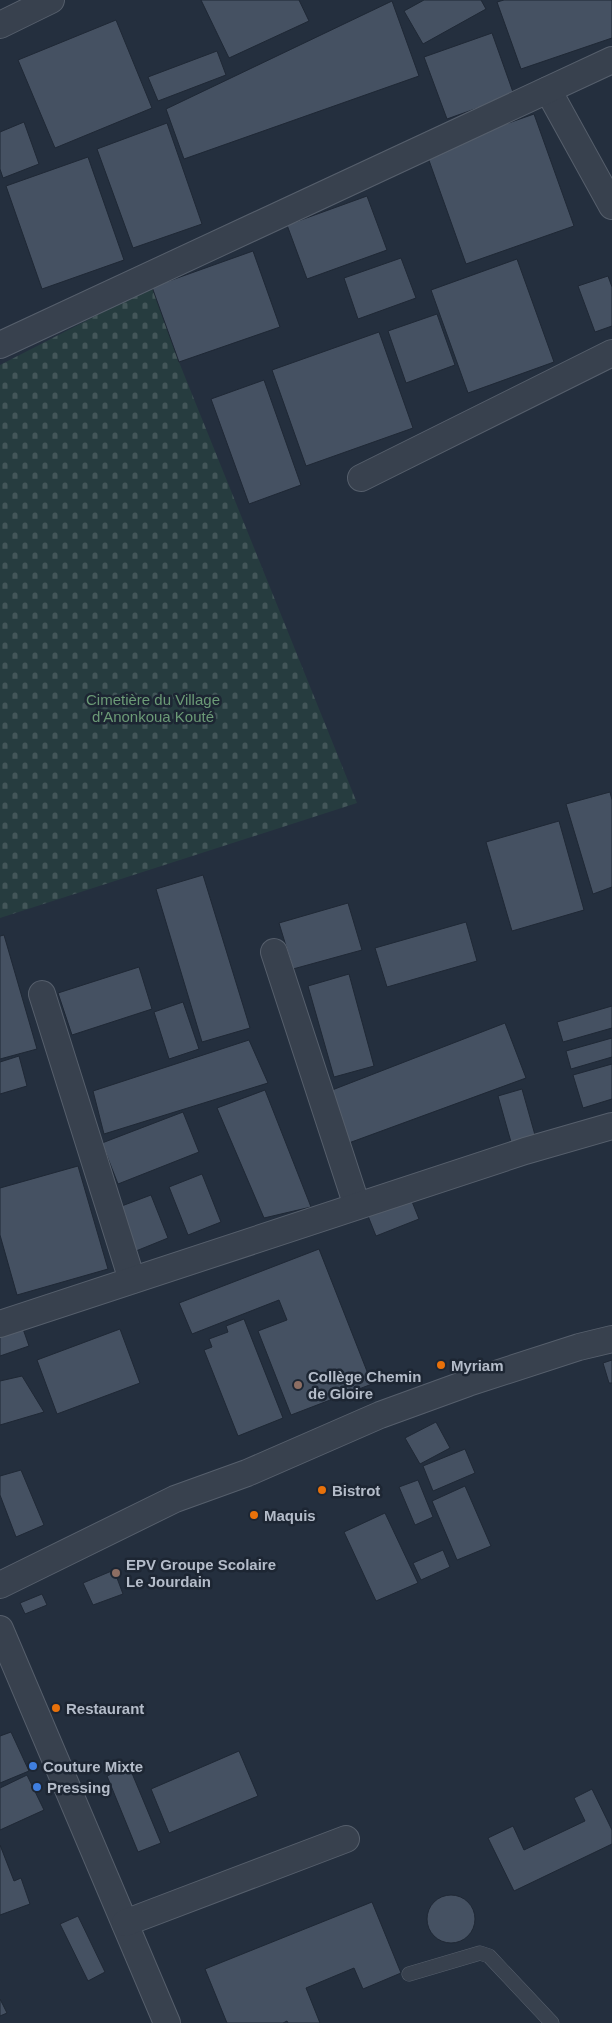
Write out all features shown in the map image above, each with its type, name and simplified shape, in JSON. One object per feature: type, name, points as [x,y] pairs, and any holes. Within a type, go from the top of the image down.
[{"type":"street","points":[[0,25],[51,0]]},
{"type":"street","points":[[0,346],[406,154],[612,60]]},
{"type":"street","points":[[548,90],[612,206]]},
{"type":"street","points":[[361,478],[612,352]]},
{"type":"street","points":[[274,952],[357,1206]]},
{"type":"street","points":[[42,994],[132,1280]]},
{"type":"street","points":[[0,1324],[525,1151],[612,1126]]},
{"type":"street","points":[[0,1586],[175,1499],[246,1473],[380,1415],[468,1383],[579,1347],[612,1340]]},
{"type":"street","points":[[0,1629],[167,2023]]},
{"type":"street","points":[[125,1923],[346,1839]]},
{"type":"lane","points":[[410,1974],[480,1953],[489,1956],[552,2023]]},
{"type":"green space","name":"Cimetière du Village d'Anonkoua Kouté","points":[[152,287],[179,362],[357,803],[0,918],[0,365]]},
{"type":"building","points":[[201,0],[299,0],[309,21],[229,58]]},
{"type":"building","points":[[424,0],[481,0],[486,9],[423,44],[404,11]]},
{"type":"building","points":[[504,0],[612,0],[612,38],[521,69],[497,2]]},
{"type":"building","points":[[392,1],[419,76],[184,159],[166,109]]},
{"type":"building","points":[[116,20],[152,108],[55,148],[18,60]]},
{"type":"building","points":[[492,33],[514,95],[447,119],[424,57]]},
{"type":"building","points":[[217,51],[226,75],[158,101],[148,77]]},
{"type":"building","points":[[534,114],[574,226],[466,264],[426,152]]},
{"type":"building","points":[[24,122],[39,164],[3,178],[0,169],[0,132]]},
{"type":"building","points":[[167,123],[202,224],[133,248],[97,149]]},
{"type":"building","points":[[88,157],[124,260],[42,289],[6,186]]},
{"type":"building","points":[[367,196],[387,250],[307,279],[287,225]]},
{"type":"building","points":[[253,251],[280,327],[179,362],[152,287]]},
{"type":"building","points":[[401,258],[416,298],[358,319],[344,278]]},
{"type":"building","points":[[517,259],[554,362],[468,393],[431,290]]},
{"type":"building","points":[[608,276],[612,287],[612,326],[595,332],[578,286]]},
{"type":"building","points":[[437,314],[455,365],[406,383],[388,331]]},
{"type":"building","points":[[379,332],[413,428],[306,466],[272,370]]},
{"type":"building","points":[[264,380],[301,485],[249,504],[211,399]]},
{"type":"building","points":[[610,792],[612,800],[612,887],[593,894],[566,804]]},
{"type":"building","points":[[559,821],[584,910],[512,931],[486,842]]},
{"type":"building","points":[[203,875],[250,1028],[202,1042],[156,889]]},
{"type":"building","points":[[348,903],[362,950],[293,969],[279,923]]},
{"type":"building","points":[[466,922],[477,961],[387,987],[375,948]]},
{"type":"building","points":[[4,935],[37,1049],[0,1059],[0,936]]},
{"type":"building","points":[[139,967],[152,1009],[72,1035],[58,993]]},
{"type":"building","points":[[349,974],[374,1066],[334,1077],[308,986]]},
{"type":"building","points":[[183,1002],[199,1049],[169,1059],[154,1012]]},
{"type":"building","points":[[612,1006],[612,1028],[563,1042],[557,1022]]},
{"type":"building","points":[[505,1023],[526,1078],[346,1144],[327,1092]]},
{"type":"building","points":[[612,1038],[612,1057],[571,1069],[566,1051]]},
{"type":"building","points":[[249,1040],[268,1083],[104,1134],[93,1091]]},
{"type":"building","points":[[19,1056],[27,1086],[0,1094],[0,1062]]},
{"type":"building","points":[[612,1064],[612,1099],[583,1108],[573,1075]]},
{"type":"building","points":[[522,1089],[535,1135],[511,1142],[498,1096]]},
{"type":"building","points":[[265,1090],[311,1207],[264,1218],[217,1108]]},
{"type":"building","points":[[183,1112],[199,1152],[118,1184],[102,1143]]},
{"type":"building","points":[[78,1166],[108,1269],[17,1295],[0,1235],[0,1188]]},
{"type":"building","points":[[202,1174],[221,1222],[188,1235],[169,1187]]},
{"type":"building","points":[[409,1194],[419,1219],[376,1236],[366,1211]]},
{"type":"building","points":[[151,1195],[168,1238],[136,1251],[119,1207]]},
{"type":"building","points":[[319,1249],[372,1384],[291,1415],[258,1331],[287,1320],[279,1300],[192,1334],[179,1303]]},
{"type":"building","points":[[244,1319],[283,1418],[238,1436],[204,1350],[212,1347],[209,1339],[228,1332],[226,1326]]},
{"type":"building","points":[[21,1323],[29,1346],[0,1356],[0,1330]]},
{"type":"building","points":[[120,1329],[140,1383],[57,1414],[37,1360]]},
{"type":"building","points":[[612,1360],[612,1383],[609,1383],[603,1363]]},
{"type":"building","points":[[22,1376],[44,1412],[0,1425],[0,1381]]},
{"type":"building","points":[[436,1422],[450,1448],[420,1464],[405,1438]]},
{"type":"building","points":[[465,1449],[475,1473],[433,1491],[423,1466]]},
{"type":"building","points":[[21,1470],[44,1525],[16,1537],[0,1495],[0,1476]]},
{"type":"building","points":[[418,1480],[433,1517],[415,1525],[399,1487]]},
{"type":"building","points":[[465,1486],[491,1546],[457,1560],[432,1501]]},
{"type":"building","points":[[385,1513],[418,1583],[376,1601],[344,1532]]},
{"type":"building","points":[[443,1550],[450,1567],[421,1580],[413,1563]]},
{"type":"building","points":[[114,1570],[123,1594],[93,1605],[83,1583]]},
{"type":"building","points":[[42,1594],[47,1605],[25,1614],[20,1603]]},
{"type":"building","points":[[11,1732],[29,1771],[0,1783],[0,1736]]},
{"type":"building","points":[[239,1751],[258,1796],[169,1833],[151,1789]]},
{"type":"building","points":[[129,1766],[161,1843],[138,1852],[107,1776]]},
{"type":"building","points":[[27,1775],[44,1810],[0,1830],[0,1788]]},
{"type":"building","points":[[592,1789],[612,1830],[612,1844],[514,1891],[488,1838],[513,1826],[524,1850],[585,1821],[574,1798]]},
{"type":"building","points":[[0,1845],[14,1881],[21,1878],[30,1904],[0,1915]]},
{"type":"building","points":[[451,1895],[460,1897],[468,1902],[473,1910],[475,1919],[473,1928],[468,1936],[460,1941],[451,1943],[442,1941],[434,1936],[429,1928],[427,1919],[429,1910],[434,1902],[442,1897]]},
{"type":"building","points":[[372,1902],[401,1973],[363,1989],[354,1968],[306,1988],[320,2023],[288,2023],[287,2021],[283,2023],[227,2023],[205,1969]]},
{"type":"building","points":[[78,1916],[105,1972],[88,1981],[60,1924]]},
{"type":"building","points":[[0,1999],[7,2013],[0,2016]]},
{"type":"place","name":"Myriam","points":[[441,1365]]},
{"type":"place","name":"Collège Chemin de Gloire","points":[[298,1385]]},
{"type":"place","name":"Bistrot","points":[[322,1490]]},
{"type":"place","name":"Maquis","points":[[254,1515]]},
{"type":"place","name":"EPV Groupe Scolaire Le Jourdain","points":[[116,1573]]},
{"type":"place","name":"Restaurant","points":[[56,1708]]},
{"type":"place","name":"Couture Mixte","points":[[33,1766]]},
{"type":"place","name":"Pressing","points":[[37,1787]]}]
